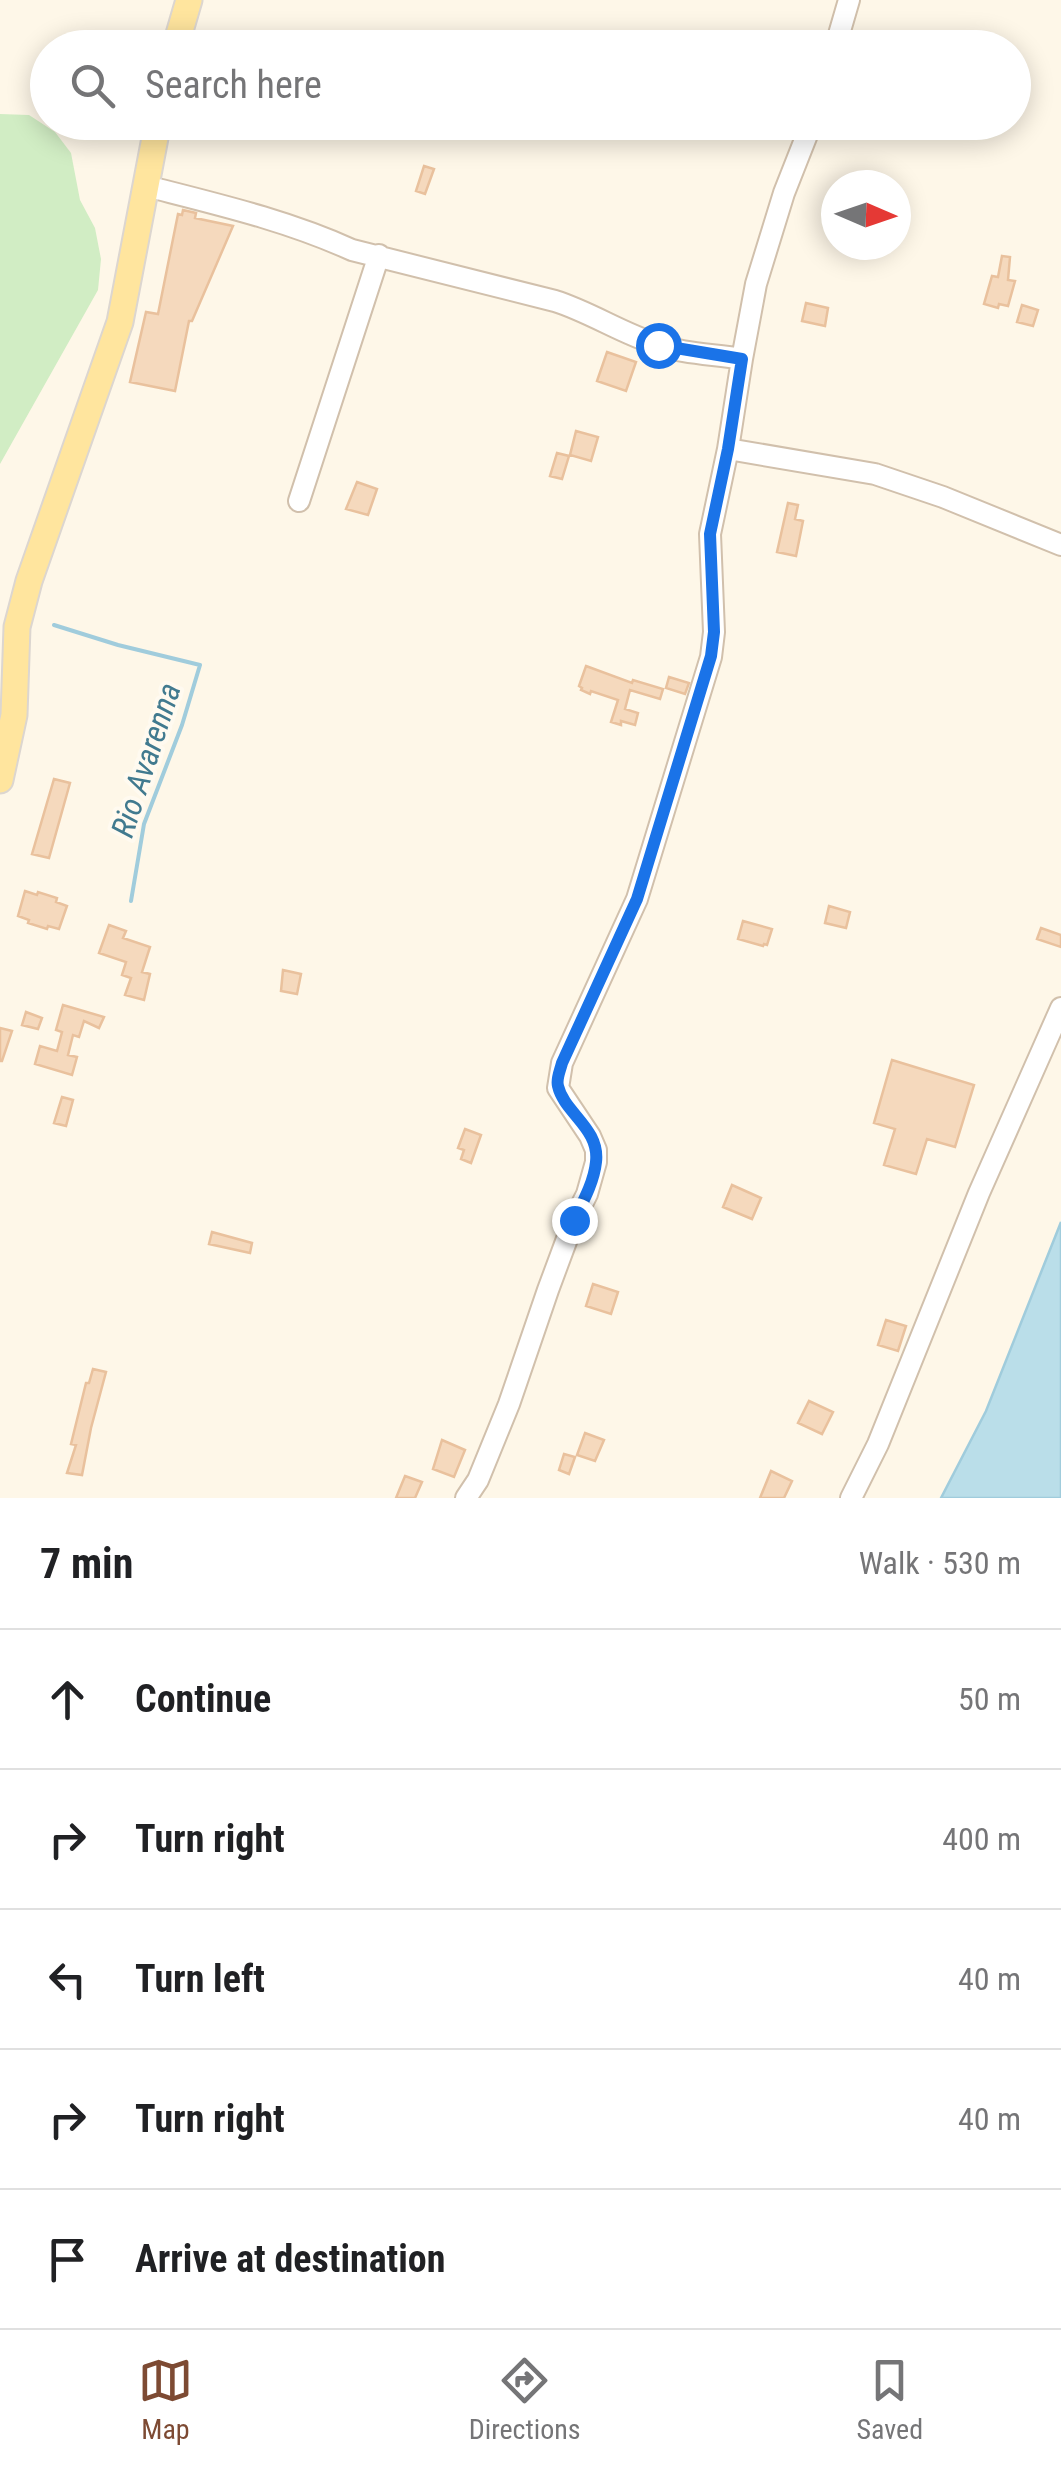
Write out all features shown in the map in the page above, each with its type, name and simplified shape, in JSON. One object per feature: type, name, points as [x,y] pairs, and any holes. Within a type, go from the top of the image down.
[{"type":"main road","points":[[180,30],[189,0]]},
{"type":"main road","points":[[0,780],[14,716],[16,627],[120,322],[155,140]]},
{"type":"street","points":[[840,30],[848,0]]},
{"type":"street","points":[[466,1498],[478,1480],[509,1404],[596,1162],[590,1136],[558,1088],[558,1080],[562,1063],[637,899],[711,656],[714,632],[710,534],[756,284],[805,140]]},
{"type":"street","points":[[146,186],[274,220],[352,250],[574,308],[658,345],[742,359]]},
{"type":"street","points":[[300,501],[379,255]]},
{"type":"street","points":[[728,449],[875,474],[1061,545]]},
{"type":"street","points":[[851,1498],[878,1444],[979,1192],[1061,1008]]},
{"type":"green space","points":[[0,114],[29,115],[30,140],[61,140],[71,153],[80,200],[95,228],[101,259],[98,290],[0,464]]},
{"type":"water","points":[[1061,1222],[1061,1498],[941,1498],[986,1411]]},
{"type":"building","points":[[424,166],[434,169],[425,194],[416,191]]},
{"type":"building","points":[[183,210],[196,213],[195,218],[233,226],[189,321],[175,391],[130,382],[146,312],[158,314],[178,214],[182,215]]},
{"type":"building","points":[[1002,256],[1010,257],[1008,280],[1015,281],[1008,306],[999,304],[998,308],[984,304],[992,276],[998,277]]},
{"type":"building","points":[[806,303],[828,308],[825,326],[802,321]]},
{"type":"building","points":[[1022,305],[1038,310],[1033,326],[1017,322]]},
{"type":"building","points":[[607,352],[636,362],[626,391],[597,381]]},
{"type":"building","points":[[576,431],[598,437],[591,461],[570,455]]},
{"type":"building","points":[[557,453],[569,456],[562,479],[550,476]]},
{"type":"building","points":[[357,482],[377,489],[368,515],[346,509]]},
{"type":"building","points":[[788,503],[798,505],[795,519],[803,521],[796,556],[777,552]]},
{"type":"building","points":[[586,666],[632,683],[633,680],[663,689],[660,699],[630,690],[625,709],[638,713],[635,725],[611,722],[618,700],[581,690]]},
{"type":"building","points":[[669,677],[689,683],[685,694],[666,688]]},
{"type":"building","points":[[54,779],[70,783],[49,858],[32,854]]},
{"type":"building","points":[[25,891],[57,898],[56,902],[67,906],[59,929],[28,923],[29,920],[18,916]]},
{"type":"building","points":[[829,906],[850,912],[846,928],[825,923]]},
{"type":"building","points":[[743,921],[772,929],[767,945],[738,939]]},
{"type":"building","points":[[109,925],[126,931],[123,938],[150,947],[142,972],[150,974],[144,1000],[125,995],[131,978],[122,975],[126,962],[99,953]]},
{"type":"building","points":[[1041,928],[1061,935],[1061,947],[1037,939]]},
{"type":"building","points":[[283,970],[301,974],[297,994],[281,991]]},
{"type":"building","points":[[63,1005],[104,1017],[99,1028],[84,1021],[79,1037],[73,1035],[68,1055],[77,1057],[72,1075],[35,1064],[40,1046],[57,1051],[62,1032],[56,1030]]},
{"type":"building","points":[[26,1012],[42,1018],[38,1029],[22,1025]]},
{"type":"building","points":[[0,1028],[12,1031],[2,1061],[0,1061]]},
{"type":"building","points":[[892,1060],[974,1085],[955,1147],[927,1139],[916,1174],[884,1165],[895,1129],[874,1123]]},
{"type":"building","points":[[62,1097],[73,1100],[66,1126],[54,1123]]},
{"type":"building","points":[[465,1129],[481,1135],[471,1163],[461,1159],[464,1150],[458,1148]]},
{"type":"building","points":[[732,1185],[761,1198],[752,1219],[723,1207]]},
{"type":"building","points":[[212,1232],[252,1243],[250,1253],[209,1244]]},
{"type":"building","points":[[593,1284],[618,1292],[611,1314],[586,1306]]},
{"type":"building","points":[[886,1320],[906,1326],[898,1351],[878,1345]]},
{"type":"building","points":[[93,1369],[106,1372],[82,1475],[67,1473],[76,1445],[71,1444],[86,1383]]},
{"type":"building","points":[[809,1401],[833,1412],[822,1434],[798,1423]]},
{"type":"building","points":[[585,1433],[604,1440],[595,1461],[577,1455]]},
{"type":"building","points":[[442,1440],[465,1450],[454,1477],[433,1469]]},
{"type":"building","points":[[564,1454],[575,1457],[569,1474],[559,1470]]},
{"type":"building","points":[[771,1471],[792,1481],[784,1498],[760,1498]]},
{"type":"building","points":[[405,1476],[422,1482],[415,1498],[396,1498]]},
{"type":"waterway","name":"Rio Avarenna","points":[[54,625],[200,665],[144,824],[131,901]]},
{"type":"route","points":[[574,1220],[587,1194],[596,1150],[584,1122],[558,1088],[558,1080],[562,1063],[637,899],[711,656],[714,632],[710,534],[742,359],[658,345]]}]
